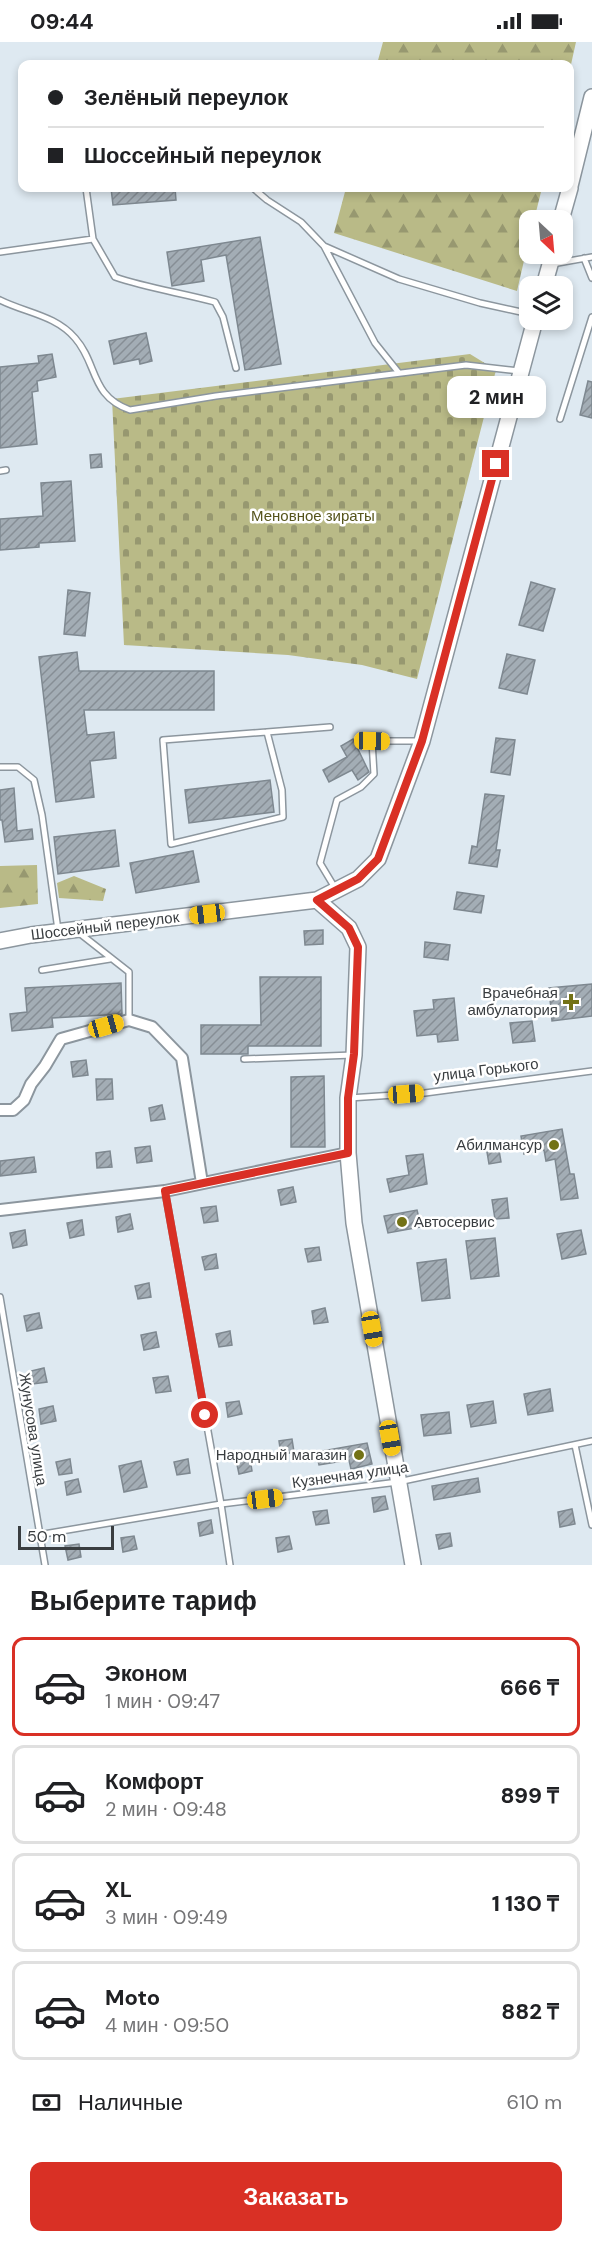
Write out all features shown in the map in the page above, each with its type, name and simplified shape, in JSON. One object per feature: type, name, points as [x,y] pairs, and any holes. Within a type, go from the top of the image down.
[{"type":"main road","points":[[574,171],[592,97]]},
{"type":"main road","points":[[564,210],[569,192]]},
{"type":"main road","name":"Шоссейный переулок","points":[[0,941],[59,931],[317,900],[358,879],[378,859],[422,741],[532,330]]},
{"type":"main road","points":[[317,900],[349,928],[358,947],[354,1054],[348,1098],[348,1153],[354,1222],[413,1565]]},
{"type":"street","points":[[0,1110],[13,1110],[24,1100],[30,1084],[62,1039],[129,1020],[152,1027],[182,1058],[202,1183]]},
{"type":"street","points":[[0,1210],[165,1191],[348,1153]]},
{"type":"lane","points":[[87,192],[93,239],[115,277],[143,286],[215,302],[223,317],[237,368]]},
{"type":"lane","points":[[257,192],[267,201],[302,222],[324,246],[375,343],[399,373]]},
{"type":"lane","points":[[0,252],[93,239]]},
{"type":"lane","points":[[324,246],[399,279],[480,303],[519,312]]},
{"type":"lane","points":[[573,258],[592,257]]},
{"type":"lane","points":[[584,258],[592,278]]},
{"type":"lane","points":[[0,300],[22,310],[45,316],[61,326],[75,338],[84,352],[96,383],[105,394],[117,405],[130,410],[216,396],[466,365],[520,372]]},
{"type":"lane","points":[[560,419],[592,317]]},
{"type":"lane","points":[[267,732],[282,790],[283,817],[171,844],[163,740],[330,727]]},
{"type":"lane","points":[[337,891],[320,863],[337,800],[361,788],[374,774],[372,741],[422,741]]},
{"type":"lane","points":[[0,767],[18,766],[34,780],[42,815],[59,931]]},
{"type":"lane","points":[[75,929],[129,972],[129,1020]]},
{"type":"lane","points":[[42,970],[110,959]]},
{"type":"lane","points":[[244,1059],[354,1054]]},
{"type":"lane","name":"улица Горького","points":[[348,1098],[425,1093],[592,1071]]},
{"type":"lane","points":[[165,1191],[230,1565]]},
{"type":"lane","name":"Жунусова улица","points":[[0,1297],[38,1535],[45,1565]]},
{"type":"lane","name":"Кузнечная улица","points":[[38,1535],[221,1504],[398,1482],[592,1441]]},
{"type":"lane","points":[[575,1445],[592,1525]]},
{"type":"green space","points":[[383,42],[576,42],[572,60],[378,60]]},
{"type":"green space","points":[[345,192],[541,192],[536,210],[519,210],[519,264],[523,264],[517,291],[334,233]]},
{"type":"green space","name":"Меновное зираты","points":[[470,354],[496,370],[417,679],[362,665],[288,655],[124,645],[112,399]]},
{"type":"green space","points":[[37,865],[38,904],[0,908],[0,866]]},
{"type":"green space","points":[[74,876],[106,889],[103,901],[59,898],[57,883]]},
{"type":"building","points":[[111,192],[175,192],[176,200],[113,205]]},
{"type":"building","points":[[260,237],[281,364],[245,370],[226,255],[201,260],[204,281],[172,286],[167,252]]},
{"type":"building","points":[[146,333],[152,361],[140,364],[139,359],[114,364],[109,341]]},
{"type":"building","points":[[52,354],[56,377],[37,381],[38,391],[32,392],[37,444],[0,448],[0,367],[39,363],[38,356]]},
{"type":"building","points":[[588,381],[592,382],[592,418],[580,415]]},
{"type":"building","points":[[101,454],[102,467],[91,468],[90,455]]},
{"type":"building","points":[[71,481],[75,541],[39,543],[39,547],[0,550],[0,519],[43,516],[41,483]]},
{"type":"building","points":[[531,582],[555,589],[543,631],[519,625]]},
{"type":"building","points":[[68,590],[90,593],[85,636],[64,634]]},
{"type":"building","points":[[77,652],[79,671],[214,671],[214,710],[84,710],[87,735],[114,732],[116,758],[90,761],[94,797],[56,802],[39,657]]},
{"type":"building","points":[[507,654],[535,660],[527,694],[499,688]]},
{"type":"building","points":[[496,738],[515,740],[510,775],[491,772]]},
{"type":"building","points":[[353,739],[369,772],[358,780],[352,770],[329,782],[323,770],[347,757],[341,746]]},
{"type":"building","points":[[270,780],[274,812],[189,823],[185,790]]},
{"type":"building","points":[[14,788],[17,831],[32,829],[33,839],[5,842],[2,820],[0,820],[0,790]]},
{"type":"building","points":[[485,794],[504,796],[496,850],[500,850],[497,867],[469,863],[472,846],[477,847]]},
{"type":"building","points":[[115,830],[119,866],[58,874],[54,837]]},
{"type":"building","points":[[193,851],[199,882],[136,893],[130,863]]},
{"type":"building","points":[[457,892],[484,896],[481,913],[454,909]]},
{"type":"building","points":[[323,930],[323,944],[305,945],[304,931]]},
{"type":"building","points":[[425,942],[450,945],[448,960],[424,957]]},
{"type":"building","points":[[260,977],[321,977],[321,1046],[248,1046],[248,1054],[201,1054],[201,1025],[261,1025]]},
{"type":"building","points":[[121,983],[122,1014],[52,1018],[53,1027],[12,1031],[10,1014],[27,1012],[25,988]]},
{"type":"building","name":"Врачебная амбулатория","points":[[592,984],[592,1016],[552,1021],[549,988]]},
{"type":"building","points":[[454,998],[458,1040],[438,1042],[437,1034],[417,1036],[414,1011],[434,1009],[433,1000]]},
{"type":"building","points":[[532,1021],[535,1041],[513,1043],[510,1023]]},
{"type":"building","points":[[86,1060],[88,1075],[73,1077],[71,1062]]},
{"type":"building","points":[[324,1076],[325,1147],[291,1147],[291,1077]]},
{"type":"building","points":[[96,1079],[112,1079],[113,1099],[97,1100]]},
{"type":"building","points":[[162,1105],[165,1119],[151,1121],[149,1108]]},
{"type":"building","points":[[562,1129],[570,1174],[574,1174],[578,1198],[561,1200],[555,1159],[546,1161],[544,1150],[524,1154],[521,1136]]},
{"type":"building","points":[[498,1144],[501,1162],[489,1164],[486,1146]]},
{"type":"building","points":[[150,1146],[152,1161],[137,1163],[135,1148]]},
{"type":"building","points":[[110,1151],[112,1167],[97,1168],[96,1153]]},
{"type":"building","points":[[423,1154],[427,1184],[390,1192],[387,1179],[409,1175],[406,1156]]},
{"type":"building","points":[[34,1157],[36,1172],[0,1176],[0,1161]]},
{"type":"building","points":[[293,1187],[296,1202],[281,1205],[278,1190]]},
{"type":"building","points":[[507,1198],[509,1218],[495,1219],[492,1200]]},
{"type":"building","points":[[216,1206],[218,1221],[204,1223],[201,1208]]},
{"type":"building","name":"Автосервис","points":[[417,1210],[421,1227],[388,1233],[384,1216]]},
{"type":"building","points":[[130,1214],[133,1229],[118,1232],[116,1217]]},
{"type":"building","points":[[82,1220],[84,1235],[70,1238],[67,1223]]},
{"type":"building","points":[[25,1230],[27,1245],[13,1248],[10,1233]]},
{"type":"building","points":[[581,1230],[586,1254],[562,1259],[557,1234]]},
{"type":"building","points":[[495,1238],[499,1276],[471,1279],[466,1241]]},
{"type":"building","points":[[319,1247],[321,1260],[308,1262],[305,1249]]},
{"type":"building","points":[[216,1254],[218,1268],[205,1270],[202,1257]]},
{"type":"building","points":[[446,1259],[450,1298],[422,1301],[417,1263]]},
{"type":"building","points":[[149,1283],[151,1297],[138,1299],[135,1286]]},
{"type":"building","points":[[325,1308],[328,1322],[314,1324],[312,1311]]},
{"type":"building","points":[[39,1313],[42,1328],[27,1331],[24,1316]]},
{"type":"building","points":[[230,1331],[232,1345],[219,1347],[216,1334]]},
{"type":"building","points":[[156,1332],[159,1347],[144,1350],[141,1335]]},
{"type":"building","points":[[44,1368],[47,1382],[33,1384],[31,1371]]},
{"type":"building","points":[[168,1376],[171,1391],[156,1393],[153,1378]]},
{"type":"building","points":[[550,1389],[553,1411],[528,1415],[524,1394]]},
{"type":"building","points":[[239,1401],[242,1414],[228,1417],[226,1403]]},
{"type":"building","points":[[493,1401],[496,1423],[471,1427],[467,1405]]},
{"type":"building","points":[[53,1406],[56,1421],[41,1424],[39,1409]]},
{"type":"building","points":[[449,1412],[451,1433],[424,1436],[421,1415]]},
{"type":"building","points":[[292,1439],[294,1452],[281,1455],[279,1441]]},
{"type":"building","points":[[367,1443],[372,1464],[351,1469],[349,1460],[319,1465],[316,1452]]},
{"type":"building","points":[[250,1458],[252,1471],[239,1474],[236,1460]]},
{"type":"building","points":[[70,1459],[72,1473],[59,1475],[56,1462]]},
{"type":"building","points":[[188,1459],[190,1473],[177,1475],[174,1462]]},
{"type":"building","points":[[141,1461],[147,1487],[124,1492],[119,1466]]},
{"type":"building","points":[[478,1478],[480,1492],[434,1500],[432,1486]]},
{"type":"building","points":[[78,1479],[81,1492],[67,1495],[65,1482]]},
{"type":"building","points":[[385,1496],[388,1509],[374,1512],[372,1498]]},
{"type":"building","points":[[572,1509],[575,1524],[560,1527],[558,1512]]},
{"type":"building","points":[[327,1510],[329,1523],[316,1525],[313,1512]]},
{"type":"building","points":[[211,1520],[213,1533],[200,1536],[198,1523]]},
{"type":"building","points":[[450,1533],[452,1546],[439,1549],[436,1535]]},
{"type":"building","points":[[134,1536],[137,1549],[123,1552],[121,1538]]},
{"type":"building","points":[[289,1536],[292,1549],[278,1552],[276,1538]]},
{"type":"building","points":[[79,1544],[81,1557],[68,1560],[65,1546]]},
{"type":"place","name":"Врачебная амбулатория","points":[[571,1002]]},
{"type":"place","name":"Абилмансур","points":[[554,1145]]},
{"type":"place","name":"Автосервис","points":[[402,1222]]},
{"type":"place","name":"Народный магазин","points":[[359,1455]]},
{"type":"route","points":[[205,1415],[165,1191],[348,1153],[348,1098],[354,1054],[358,947],[349,928],[317,900],[358,879],[378,859],[422,741],[496,464]]}]
